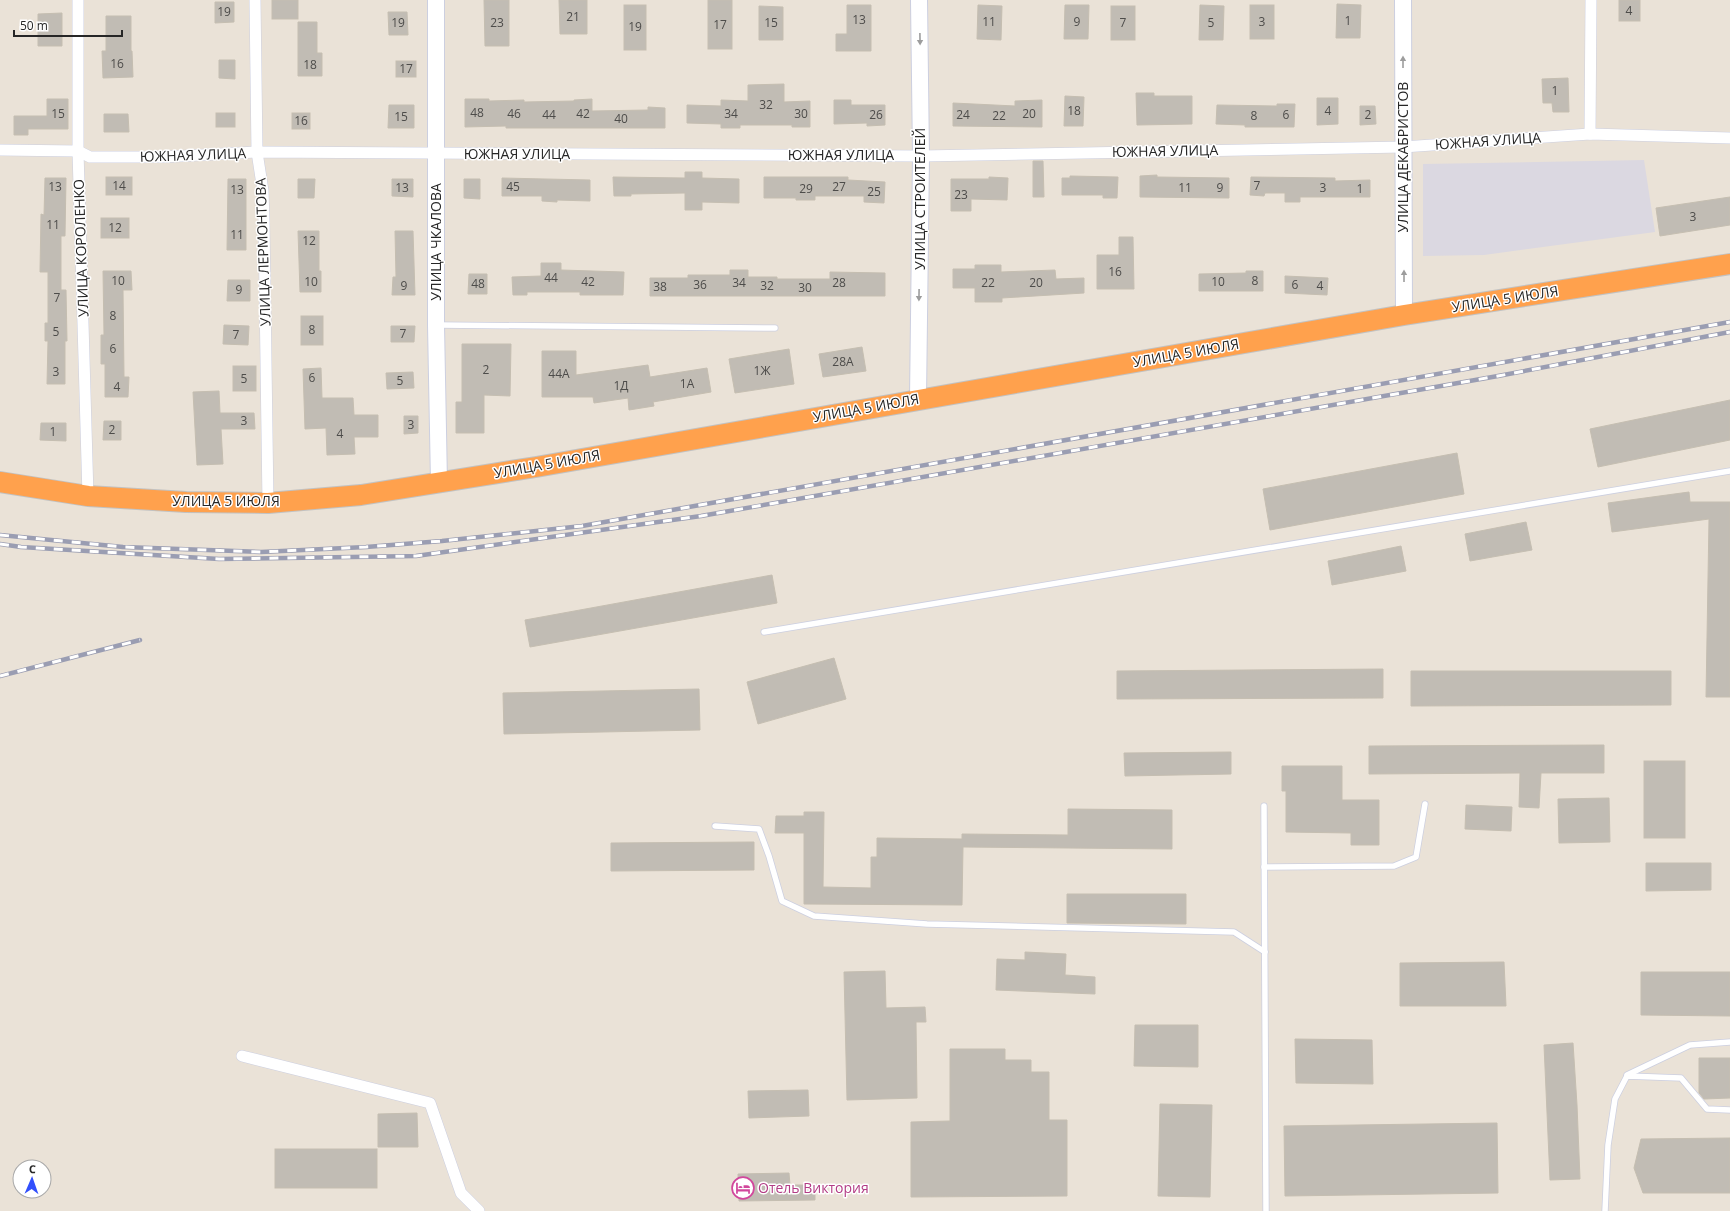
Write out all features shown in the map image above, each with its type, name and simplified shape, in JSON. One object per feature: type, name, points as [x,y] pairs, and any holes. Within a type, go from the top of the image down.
[{"type":"highway","name":"УЛИЦА 5 ИЮЛЯ","points":[[0,482],[88,496],[186,502],[268,503],[361,495],[439,483],[1404,315],[1730,264]]},
{"type":"main road","name":"УЛИЦА ЧКАЛОВА","points":[[436,0],[436,325],[439,483]]},
{"type":"main road","name":"УЛИЦА СТРОИТЕЛЕЙ","points":[[918,399],[921,156],[919,0]]},
{"type":"main road","name":"УЛИЦА ДЕКАБРИСТОВ","points":[[1403,0],[1404,315]]},
{"type":"street","name":"УЛИЦА КОРОЛЕНКО","points":[[78,0],[78,151],[88,496]]},
{"type":"street","name":"УЛИЦА ЛЕРМОНТОВА","points":[[255,0],[257,152],[263,191],[264,222],[268,503]]},
{"type":"street","points":[[1590,134],[1591,0]]},
{"type":"street","name":"ЮЖНАЯ УЛИЦА","points":[[0,150],[78,151],[90,157],[163,157],[257,152],[921,156],[1404,147],[1590,134],[1730,138]]},
{"type":"street","points":[[242,1056],[430,1103],[461,1193],[479,1211]]},
{"type":"lane","points":[[436,325],[775,328]]},
{"type":"lane","points":[[764,632],[1730,471]]},
{"type":"lane","points":[[1264,867],[1394,866],[1416,857],[1425,804]]},
{"type":"lane","points":[[1264,806],[1266,1211]]},
{"type":"lane","points":[[715,826],[759,829],[770,856],[782,901],[814,916],[927,924],[1234,932],[1265,952]]},
{"type":"lane","points":[[1605,1211],[1608,1144],[1615,1099],[1627,1076],[1690,1045],[1730,1042]]},
{"type":"lane","points":[[1627,1076],[1681,1078],[1707,1109],[1730,1110]]},
{"type":"shaded area","points":[[1644,160],[1655,232],[1484,255],[1423,256],[1423,164]]},
{"type":"building","points":[[272,0],[298,0],[298,19],[272,19]]},
{"type":"building","points":[[484,0],[509,0],[509,46],[485,46]]},
{"type":"building","points":[[559,0],[587,0],[587,34],[560,34]]},
{"type":"building","points":[[708,0],[732,0],[732,49],[708,49]]},
{"type":"building","points":[[1619,0],[1640,0],[1640,21],[1619,21]]},
{"type":"building","points":[[215,2],[234,2],[234,22],[215,23]]},
{"type":"building","points":[[1337,4],[1361,5],[1360,38],[1336,38]]},
{"type":"building","points":[[624,5],[646,5],[646,50],[624,50]]},
{"type":"building","points":[[847,5],[871,5],[871,51],[836,51],[836,34],[847,34]]},
{"type":"building","points":[[978,5],[1002,6],[1001,40],[977,39]]},
{"type":"building","points":[[1065,5],[1089,5],[1088,39],[1064,39]]},
{"type":"building","points":[[1200,5],[1224,6],[1223,40],[1199,40]]},
{"type":"building","points":[[1250,5],[1274,5],[1274,39],[1250,39]]},
{"type":"building","points":[[759,6],[783,7],[783,40],[759,40]]},
{"type":"building","points":[[1111,6],[1135,6],[1135,40],[1111,40]]},
{"type":"building","points":[[388,12],[407,12],[408,35],[389,35]]},
{"type":"building","points":[[62,13],[62,46],[38,46],[38,14]]},
{"type":"building","points":[[106,16],[131,16],[133,77],[103,78],[102,51],[106,51]]},
{"type":"building","points":[[298,22],[317,22],[317,53],[322,53],[322,76],[298,76]]},
{"type":"building","points":[[219,60],[235,60],[235,79],[219,78]]},
{"type":"building","points":[[396,61],[416,61],[416,77],[396,77]]},
{"type":"building","points":[[1568,78],[1569,112],[1553,112],[1552,103],[1543,103],[1542,79]]},
{"type":"building","points":[[784,84],[784,102],[810,101],[810,127],[792,127],[792,125],[740,125],[740,128],[721,128],[721,124],[687,123],[687,105],[721,106],[721,100],[748,101],[748,85]]},
{"type":"building","points":[[1136,93],[1154,93],[1154,96],[1192,96],[1192,124],[1137,125]]},
{"type":"building","points":[[1065,96],[1084,97],[1083,126],[1064,126]]},
{"type":"building","points":[[1317,98],[1338,98],[1338,124],[1317,125]]},
{"type":"building","points":[[47,99],[68,99],[68,129],[28,129],[28,135],[14,135],[14,116],[47,116]]},
{"type":"building","points":[[465,99],[489,99],[489,101],[524,100],[524,102],[574,101],[592,99],[592,111],[648,110],[648,107],[665,108],[665,128],[506,128],[506,126],[465,127]]},
{"type":"building","points":[[834,100],[851,100],[851,105],[885,105],[885,125],[867,126],[867,123],[834,124]]},
{"type":"building","points":[[1042,100],[1042,127],[953,126],[953,103],[1015,106],[1015,101]]},
{"type":"building","points":[[1277,104],[1295,104],[1294,127],[1245,127],[1245,125],[1216,124],[1217,105],[1277,106]]},
{"type":"building","points":[[389,105],[414,105],[414,128],[388,128]]},
{"type":"building","points":[[1360,106],[1375,106],[1376,124],[1360,125]]},
{"type":"building","points":[[216,113],[235,113],[235,127],[216,127]]},
{"type":"building","points":[[292,113],[310,113],[310,129],[292,129]]},
{"type":"building","points":[[104,114],[128,114],[129,132],[104,132]]},
{"type":"building","points":[[1033,161],[1043,161],[1044,197],[1033,197]]},
{"type":"building","points":[[685,172],[702,172],[702,178],[739,179],[739,203],[702,202],[702,210],[685,210],[685,193],[631,194],[631,196],[614,196],[613,177],[685,178]]},
{"type":"building","points":[[1157,175],[1157,177],[1229,178],[1229,198],[1140,197],[1140,176]]},
{"type":"building","points":[[1070,176],[1118,177],[1117,198],[1103,198],[1103,195],[1062,195],[1062,178],[1070,178]]},
{"type":"building","points":[[106,177],[132,177],[132,195],[106,195]]},
{"type":"building","points":[[764,177],[848,177],[848,180],[885,182],[884,203],[864,202],[864,196],[815,196],[815,200],[796,200],[796,198],[764,198]]},
{"type":"building","points":[[989,177],[1008,178],[1007,200],[971,199],[971,211],[951,211],[951,179],[989,179]]},
{"type":"building","points":[[1251,177],[1335,178],[1335,181],[1370,180],[1370,197],[1300,197],[1300,202],[1285,202],[1285,193],[1265,193],[1264,196],[1250,195]]},
{"type":"building","points":[[45,178],[66,178],[65,236],[61,236],[61,290],[66,290],[67,341],[65,341],[65,384],[47,384],[48,341],[45,341],[45,323],[48,323],[48,272],[40,272],[41,214],[44,215]]},
{"type":"building","points":[[502,178],[590,180],[590,201],[557,200],[557,202],[542,201],[542,196],[502,196]]},
{"type":"building","points":[[228,179],[246,179],[246,250],[227,250]]},
{"type":"building","points":[[298,179],[315,179],[314,198],[298,198]]},
{"type":"building","points":[[392,179],[413,179],[413,197],[392,196]]},
{"type":"building","points":[[464,179],[480,179],[480,199],[464,198]]},
{"type":"building","points":[[1730,197],[1730,225],[1660,236],[1656,208]]},
{"type":"building","points":[[101,218],[129,218],[129,238],[101,238]]},
{"type":"building","points":[[298,231],[319,231],[319,271],[321,271],[321,292],[300,292]]},
{"type":"building","points":[[395,231],[413,231],[415,295],[392,295],[393,277],[396,277]]},
{"type":"building","points":[[1119,237],[1133,237],[1134,289],[1097,289],[1097,255],[1119,255]]},
{"type":"building","points":[[541,263],[561,263],[561,270],[624,272],[623,295],[580,295],[580,292],[527,292],[527,295],[513,295],[512,277],[541,276]]},
{"type":"building","points":[[975,265],[1001,265],[1001,272],[1055,270],[1056,279],[1084,278],[1084,293],[1002,298],[1002,302],[975,302],[975,288],[953,288],[953,269],[975,269]]},
{"type":"building","points":[[730,270],[748,270],[748,277],[777,277],[777,279],[830,279],[830,272],[885,273],[885,296],[650,296],[650,278],[688,278],[688,275],[730,275]]},
{"type":"building","points":[[103,271],[131,271],[132,290],[123,290],[124,377],[129,377],[128,397],[105,397],[105,364],[101,364],[101,335],[104,335]]},
{"type":"building","points":[[1246,271],[1263,271],[1263,291],[1199,291],[1199,274],[1246,273]]},
{"type":"building","points":[[469,274],[487,274],[487,294],[468,294]]},
{"type":"building","points":[[1285,276],[1328,278],[1327,295],[1285,293]]},
{"type":"building","points":[[228,280],[250,280],[250,301],[227,301]]},
{"type":"building","points":[[301,316],[323,316],[323,345],[301,345]]},
{"type":"building","points":[[224,325],[249,326],[248,345],[223,344]]},
{"type":"building","points":[[391,326],[415,326],[414,342],[391,342]]},
{"type":"building","points":[[462,344],[511,344],[510,396],[484,395],[484,433],[456,433],[456,402],[462,402]]},
{"type":"building","points":[[862,347],[866,371],[823,377],[819,354]]},
{"type":"building","points":[[789,349],[794,384],[735,393],[729,359]]},
{"type":"building","points":[[542,351],[576,351],[576,375],[648,365],[650,377],[707,368],[711,392],[653,402],[654,406],[629,410],[628,398],[594,403],[593,397],[542,397]]},
{"type":"building","points":[[233,366],[256,366],[256,391],[233,391]]},
{"type":"building","points":[[321,368],[322,398],[353,398],[354,415],[378,415],[378,437],[354,437],[355,454],[327,455],[326,428],[305,429],[303,369]]},
{"type":"building","points":[[413,372],[414,388],[387,389],[386,373]]},
{"type":"building","points":[[219,391],[220,413],[254,413],[255,429],[221,429],[223,464],[197,465],[193,392]]},
{"type":"building","points":[[1730,400],[1730,440],[1598,467],[1590,429]]},
{"type":"building","points":[[404,416],[418,416],[418,433],[404,434]]},
{"type":"building","points":[[104,421],[121,421],[121,440],[103,440]]},
{"type":"building","points":[[41,423],[66,423],[66,441],[40,440]]},
{"type":"building","points":[[1457,453],[1464,494],[1270,530],[1263,489]]},
{"type":"building","points":[[1689,492],[1690,502],[1730,502],[1730,697],[1706,697],[1709,519],[1612,532],[1608,503]]},
{"type":"building","points":[[1526,522],[1532,550],[1470,561],[1465,534]]},
{"type":"building","points":[[1401,546],[1406,571],[1332,585],[1328,561]]},
{"type":"building","points":[[772,575],[777,603],[530,647],[525,620]]},
{"type":"building","points":[[834,658],[846,699],[758,724],[747,682]]},
{"type":"building","points":[[1383,669],[1383,698],[1117,699],[1117,671]]},
{"type":"building","points":[[1411,671],[1671,671],[1671,705],[1411,706]]},
{"type":"building","points":[[699,689],[700,730],[504,734],[503,693]]},
{"type":"building","points":[[1604,745],[1604,773],[1541,773],[1539,808],[1519,807],[1520,773],[1369,774],[1369,746]]},
{"type":"building","points":[[1231,752],[1231,774],[1125,776],[1124,753]]},
{"type":"building","points":[[1644,761],[1685,761],[1685,838],[1644,838]]},
{"type":"building","points":[[1282,766],[1342,766],[1342,800],[1379,800],[1379,845],[1351,845],[1351,833],[1286,832],[1286,791],[1282,791]]},
{"type":"building","points":[[1609,798],[1610,842],[1559,843],[1558,799]]},
{"type":"building","points":[[1466,805],[1512,807],[1511,831],[1465,829]]},
{"type":"building","points":[[1068,809],[1172,810],[1172,849],[963,847],[962,905],[804,904],[804,833],[775,833],[776,816],[804,816],[804,812],[824,812],[823,887],[871,888],[871,857],[877,857],[877,838],[962,839],[962,834],[1068,835]]},
{"type":"building","points":[[754,842],[754,870],[611,871],[611,843]]},
{"type":"building","points":[[1646,863],[1711,863],[1711,890],[1646,891]]},
{"type":"building","points":[[1067,894],[1186,894],[1186,924],[1067,923]]},
{"type":"building","points":[[1025,952],[1066,954],[1065,975],[1095,977],[1095,994],[996,990],[997,959],[1025,960]]},
{"type":"building","points":[[1504,962],[1506,1006],[1400,1006],[1400,963]]},
{"type":"building","points":[[885,971],[886,1008],[925,1007],[926,1022],[916,1022],[917,1098],[847,1100],[844,972]]},
{"type":"building","points":[[1641,972],[1730,972],[1730,1016],[1641,1015]]},
{"type":"building","points":[[1135,1025],[1198,1025],[1198,1067],[1134,1066]]},
{"type":"building","points":[[1295,1039],[1372,1040],[1373,1084],[1296,1083]]},
{"type":"building","points":[[1573,1043],[1580,1179],[1550,1180],[1544,1045]]},
{"type":"building","points":[[950,1049],[1005,1049],[1005,1060],[1031,1060],[1031,1072],[1049,1072],[1049,1120],[1067,1120],[1067,1196],[911,1197],[911,1122],[950,1121]]},
{"type":"building","points":[[1699,1058],[1730,1058],[1730,1098],[1704,1099],[1699,1093]]},
{"type":"building","points":[[808,1090],[809,1116],[749,1118],[748,1091]]},
{"type":"building","points":[[1160,1104],[1212,1105],[1210,1197],[1158,1196]]},
{"type":"building","points":[[417,1113],[418,1147],[378,1147],[378,1114]]},
{"type":"building","points":[[1497,1123],[1498,1193],[1285,1196],[1284,1126]]},
{"type":"building","points":[[1730,1138],[1730,1193],[1643,1193],[1634,1168],[1641,1139]]},
{"type":"building","points":[[275,1149],[377,1149],[377,1188],[275,1188]]},
{"type":"building","points":[[789,1173],[790,1185],[815,1185],[815,1200],[739,1201],[738,1174]]},
{"type":"railway","points":[[0,535],[123,547],[261,552],[366,547],[442,541],[582,526],[1730,322]]},
{"type":"railway","points":[[0,544],[21,547],[219,559],[416,556],[701,516],[1498,376],[1730,332]]},
{"type":"railway","points":[[0,676],[140,640]]},
{"type":"place","name":"Отель Виктория","points":[[743,1188]]}]
